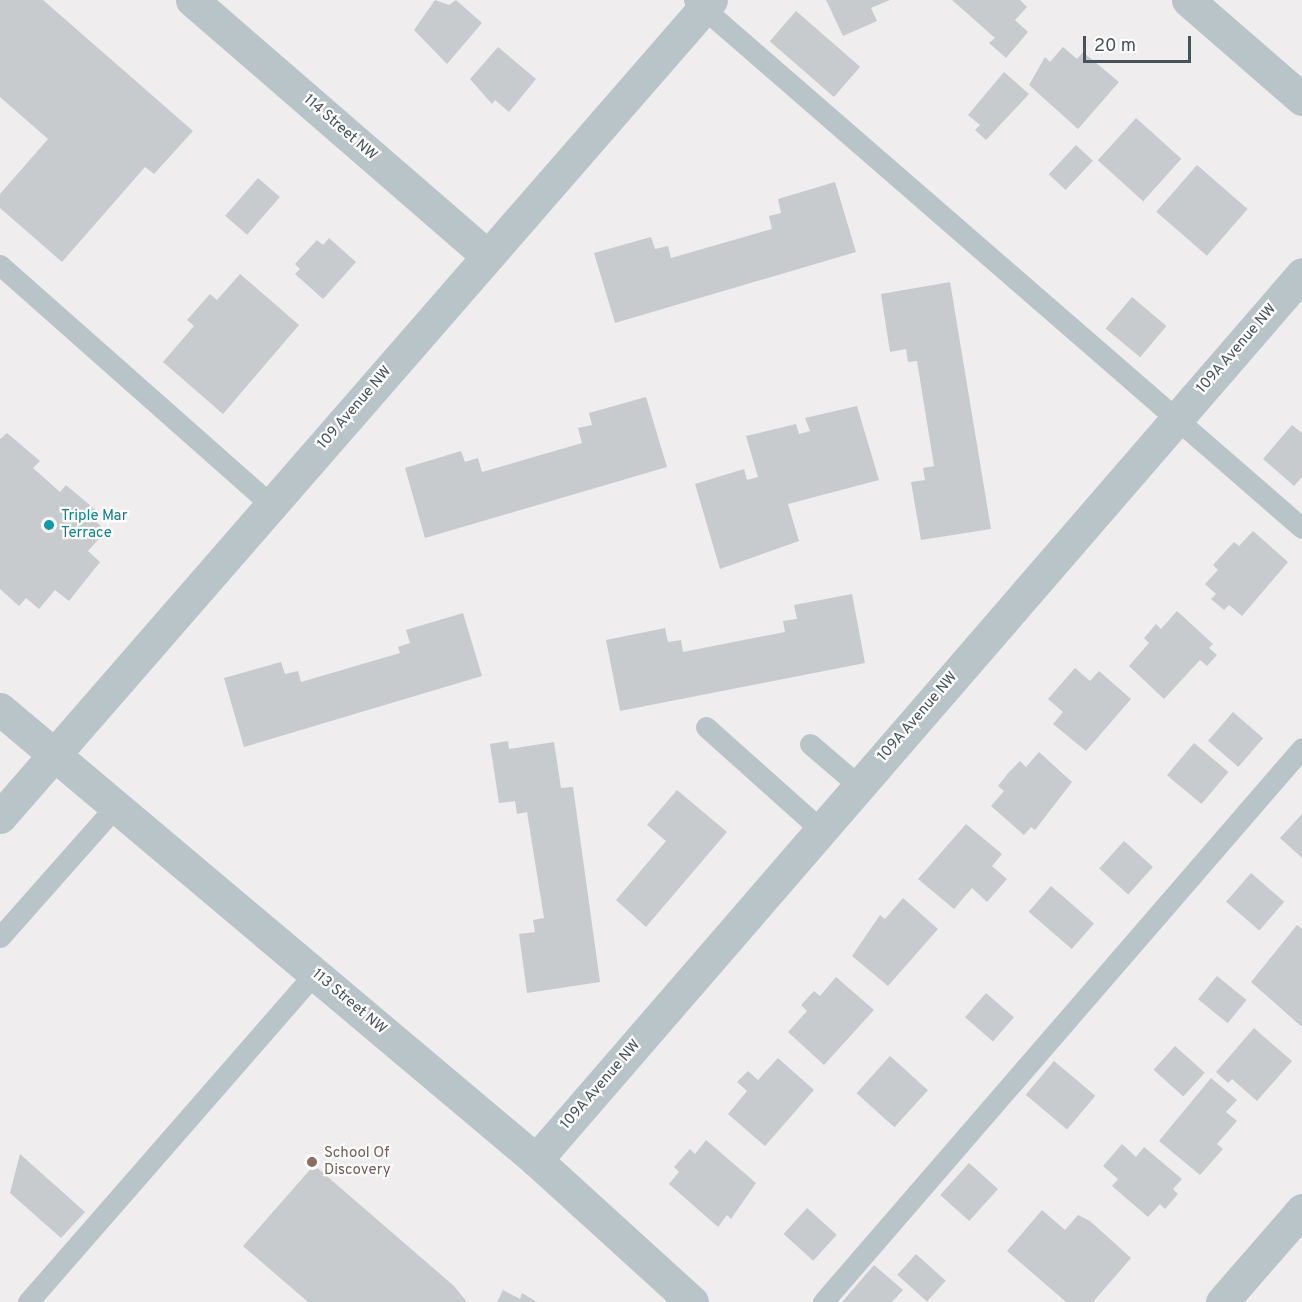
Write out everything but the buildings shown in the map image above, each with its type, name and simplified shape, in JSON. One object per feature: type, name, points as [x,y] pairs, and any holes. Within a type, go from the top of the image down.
[{"type":"street","name":"114 Street NW","points":[[192,0],[488,256]]},
{"type":"street","points":[[1188,0],[1302,99]]},
{"type":"street","name":"109 Avenue NW","points":[[0,817],[488,256],[703,3]]},
{"type":"street","name":"109A Avenue NW","points":[[536,1160],[1302,274]]},
{"type":"street","name":"113 Street NW","points":[[0,709],[53,756],[536,1160],[692,1302]]},
{"type":"street","points":[[1222,1302],[1302,1210]]},
{"type":"lane","points":[[703,3],[1176,420],[1302,528]]},
{"type":"lane","points":[[0,265],[271,505]]},
{"type":"lane","points":[[706,727],[821,830]]},
{"type":"lane","points":[[810,744],[858,785]]},
{"type":"lane","points":[[823,1302],[1302,748]]},
{"type":"lane","points":[[0,937],[115,807]]},
{"type":"lane","points":[[28,1302],[315,973]]},
{"type":"place","name":"Triple Mar Terrace","points":[[49,525]]},
{"type":"place","name":"School Of Discovery","points":[[312,1162]]}]
